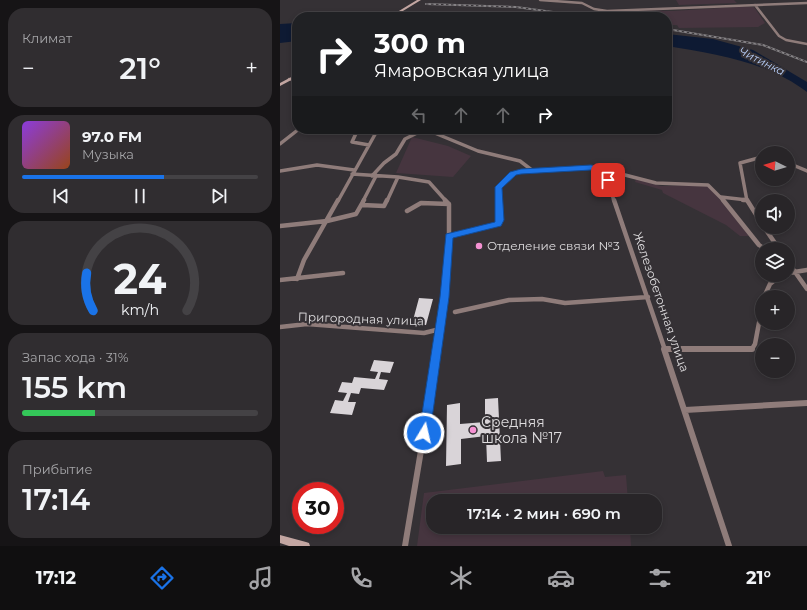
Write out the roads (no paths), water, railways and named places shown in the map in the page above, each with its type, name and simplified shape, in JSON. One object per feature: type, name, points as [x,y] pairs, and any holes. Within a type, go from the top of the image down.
[{"type":"main road","points":[[399,12],[419,0]]},
{"type":"main road","points":[[280,85],[292,78]]},
{"type":"main road","points":[[280,539],[306,546]]},
{"type":"street","points":[[540,0],[582,3],[598,10],[703,8],[807,2]]},
{"type":"street","points":[[755,5],[779,36],[786,40],[807,44]]},
{"type":"street","points":[[280,144],[293,134]]},
{"type":"street","points":[[356,134],[352,142],[369,145]]},
{"type":"street","points":[[297,279],[304,260],[375,134]]},
{"type":"street","points":[[280,226],[327,221],[356,214],[362,205],[374,176],[384,163],[396,154],[405,139],[415,134]]},
{"type":"street","points":[[437,134],[478,151],[520,161],[533,171]]},
{"type":"street","points":[[755,159],[741,161],[747,200],[755,213]]},
{"type":"street","points":[[280,171],[300,166],[325,164],[374,176],[398,177],[429,182],[449,204],[447,270],[440,329],[424,433],[404,546]]},
{"type":"street","points":[[795,166],[807,170]]},
{"type":"street","name":"Железобетонная улица","points":[[449,236],[498,224],[500,220],[498,187],[513,174],[533,171],[591,168],[600,169],[606,173],[686,410],[729,546]]},
{"type":"street","points":[[625,175],[656,183],[705,184],[711,186],[757,242]]},
{"type":"street","points":[[362,205],[384,206],[398,177]]},
{"type":"street","points":[[721,198],[747,200]]},
{"type":"street","points":[[407,211],[421,203],[449,204]]},
{"type":"street","points":[[807,270],[796,271],[807,289]]},
{"type":"street","points":[[280,280],[343,273]]},
{"type":"street","points":[[455,312],[509,300],[542,299],[565,303],[648,297]]},
{"type":"street","name":"Пригородная улица","points":[[280,327],[307,324],[424,333],[440,329]]},
{"type":"street","points":[[665,349],[752,349],[755,344],[758,330]]},
{"type":"street","points":[[686,410],[807,403]]},
{"type":"water","points":[[292,23],[292,42],[280,43],[280,24]]},
{"type":"water","name":"Читинка","points":[[672,35],[713,39],[753,50],[807,82],[807,92],[792,82],[758,66],[704,52],[672,47]]},
{"type":"railway","points":[[426,4],[516,7],[553,12]]},
{"type":"railway","points":[[672,30],[763,45],[807,62]]},
{"type":"place","name":"Отделение связи №3","points":[[479,246]]},
{"type":"place","name":"Средняя школа №17","points":[[473,430]]}]
